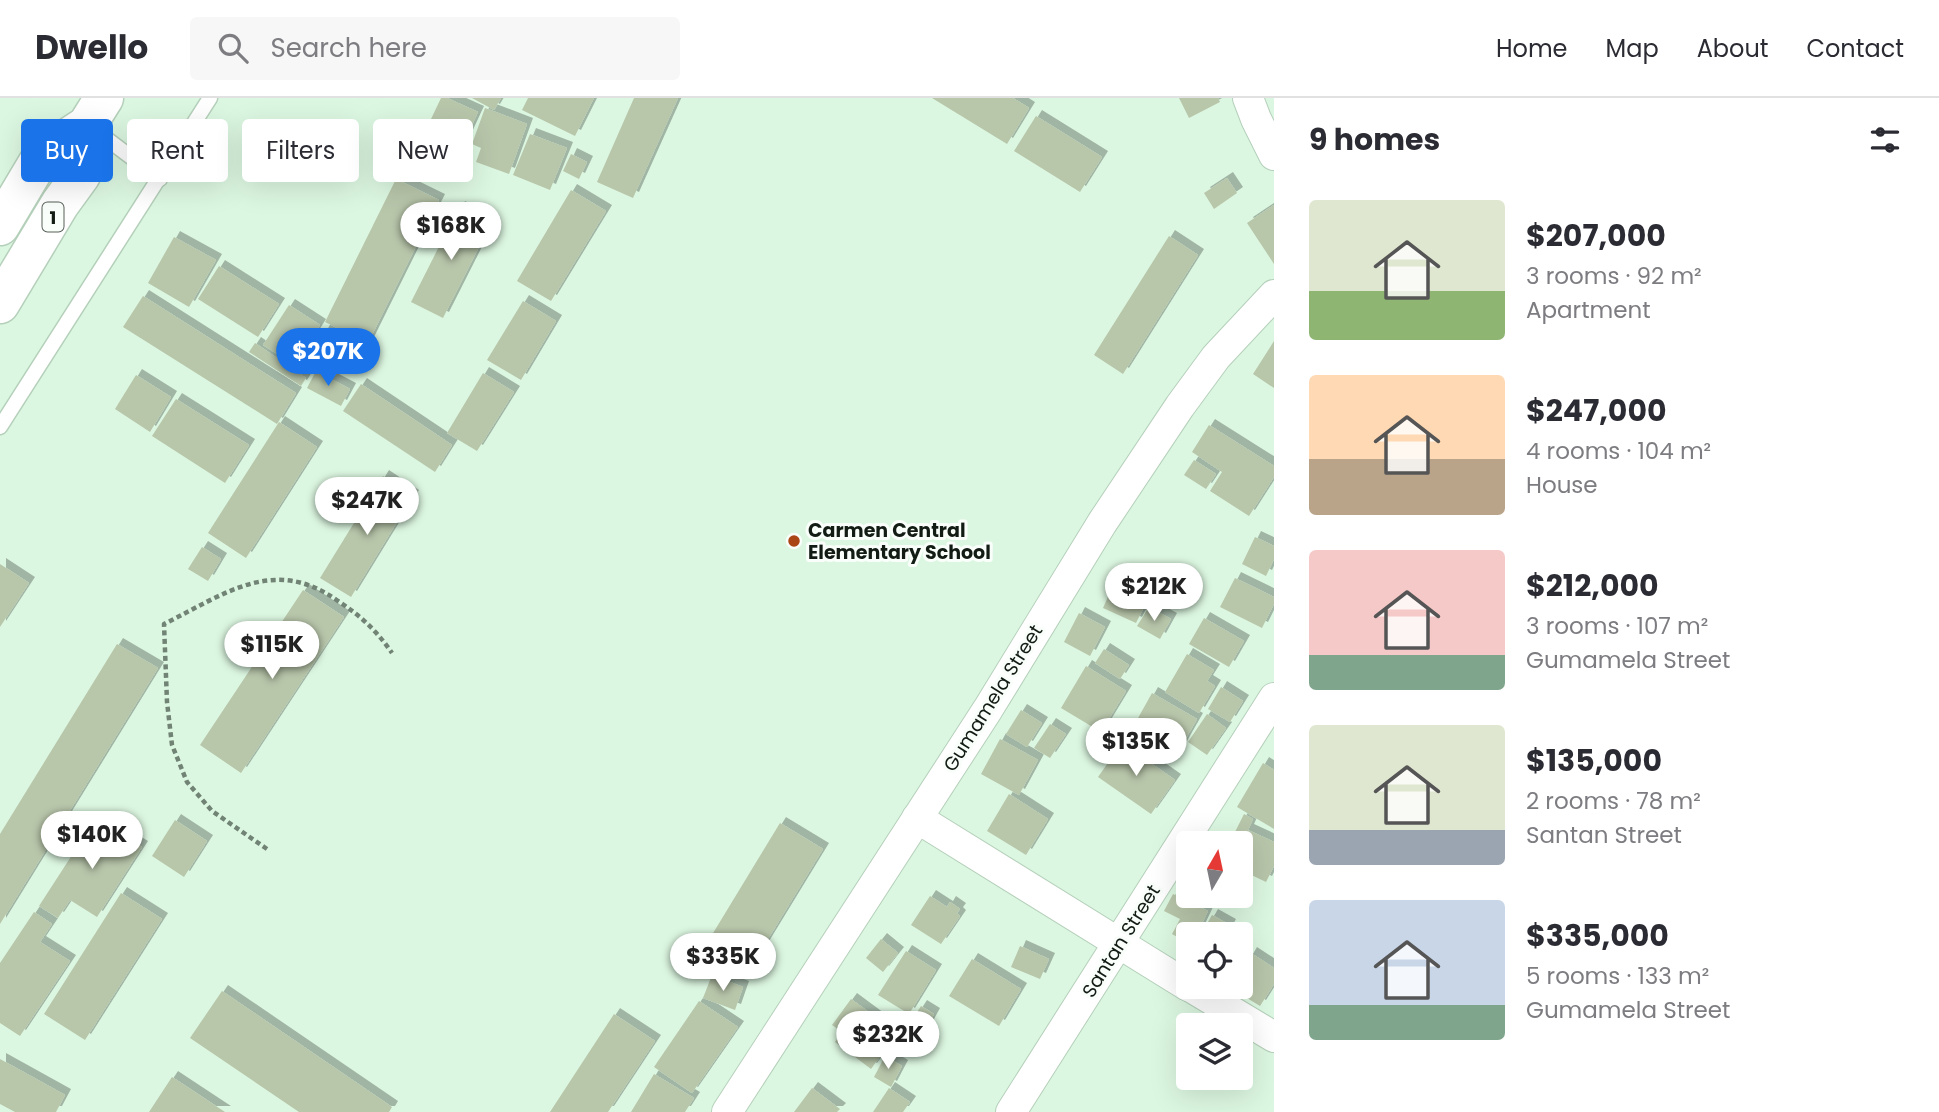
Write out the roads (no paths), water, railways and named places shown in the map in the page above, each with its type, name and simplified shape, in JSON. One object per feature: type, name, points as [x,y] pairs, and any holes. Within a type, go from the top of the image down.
[{"type":"highway","name":"1","points":[[0,226],[43,154],[95,111]]},
{"type":"highway","name":"1","points":[[0,304],[81,175],[95,111]]},
{"type":"street","points":[[1248,98],[1274,155]]},
{"type":"street","name":"Gumamela Street","points":[[727,1112],[988,709],[1102,523],[1180,406],[1216,357],[1274,295]]},
{"type":"street","name":"Santan Street","points":[[1011,1112],[1274,698]]},
{"type":"street","points":[[917,818],[1176,978]]},
{"type":"street","points":[[1211,999],[1274,1037]]},
{"type":"lane","points":[[197,119],[210,98]]},
{"type":"lane","points":[[95,111],[127,144]]},
{"type":"lane","points":[[0,428],[158,182]]},
{"type":"place","name":"Carmen Central Elementary School","points":[[794,541]]}]
